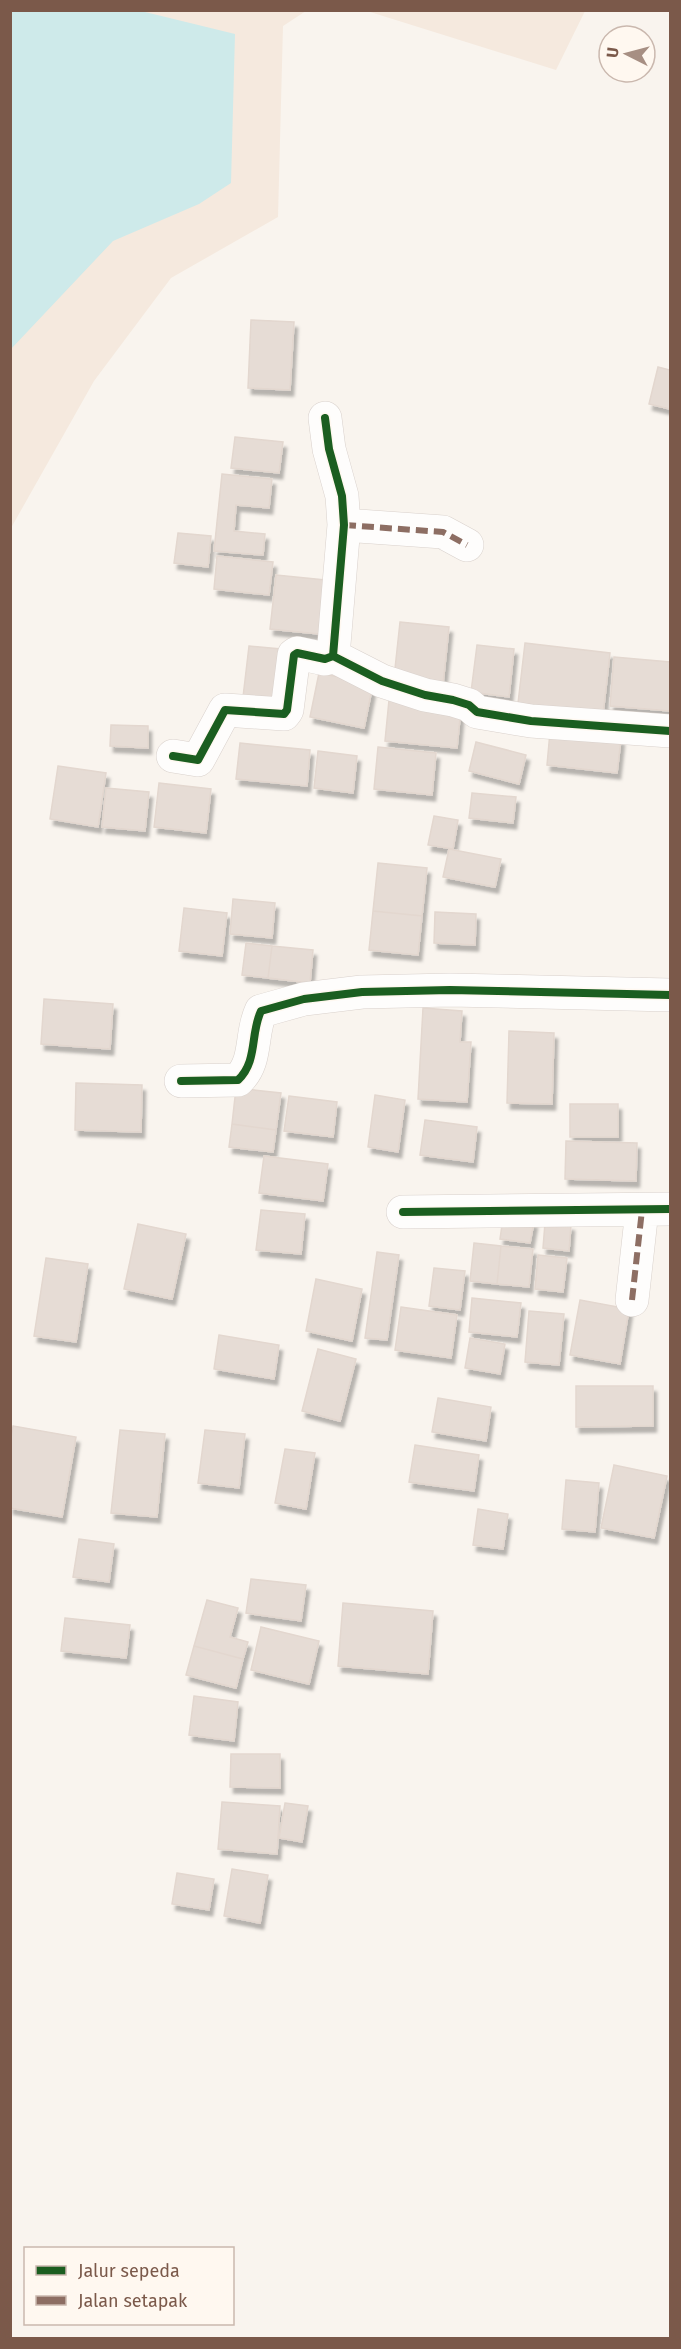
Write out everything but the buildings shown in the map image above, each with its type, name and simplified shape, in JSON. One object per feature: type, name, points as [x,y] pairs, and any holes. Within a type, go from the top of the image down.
[{"type":"street","points":[[325,418],[329,449],[342,496],[344,525],[333,656]]},
{"type":"street","points":[[344,525],[443,532],[467,545]]},
{"type":"street","points":[[172,756],[198,760],[225,710],[284,714],[287,710],[294,655],[297,653],[325,660],[333,656]]},
{"type":"street","points":[[333,656],[382,681],[425,695],[461,702],[477,712],[531,721],[670,731]]},
{"type":"street","points":[[181,1081],[238,1080],[250,1065],[256,1022],[261,1011],[304,999],[362,992],[450,990],[670,994]]},
{"type":"street","points":[[403,1212],[656,1210],[632,1300]]},
{"type":"shaded area","points":[[11,11],[306,11],[283,26],[278,217],[171,278],[94,381],[11,528]]},
{"type":"shaded area","points":[[367,11],[585,11],[556,70]]},
{"type":"water","points":[[11,10],[141,11],[235,34],[231,183],[199,204],[113,241],[11,349]]},
{"type":"marked path","points":[[344,525],[443,532],[467,545]]},
{"type":"marked path","points":[[632,1300],[642,1210]]},
{"type":"cycle path","points":[[173,756],[198,760],[225,710],[284,714],[287,710],[294,655],[297,653],[325,659],[333,656],[344,525],[342,496],[329,449],[325,418]]},
{"type":"cycle path","points":[[333,656],[382,681],[425,695],[469,705],[477,712],[531,721],[670,731]]},
{"type":"cycle path","points":[[181,1081],[238,1080],[244,1073],[251,1056],[261,1011],[304,999],[362,992],[450,990],[670,995]]},
{"type":"cycle path","points":[[403,1212],[670,1209]]}]
